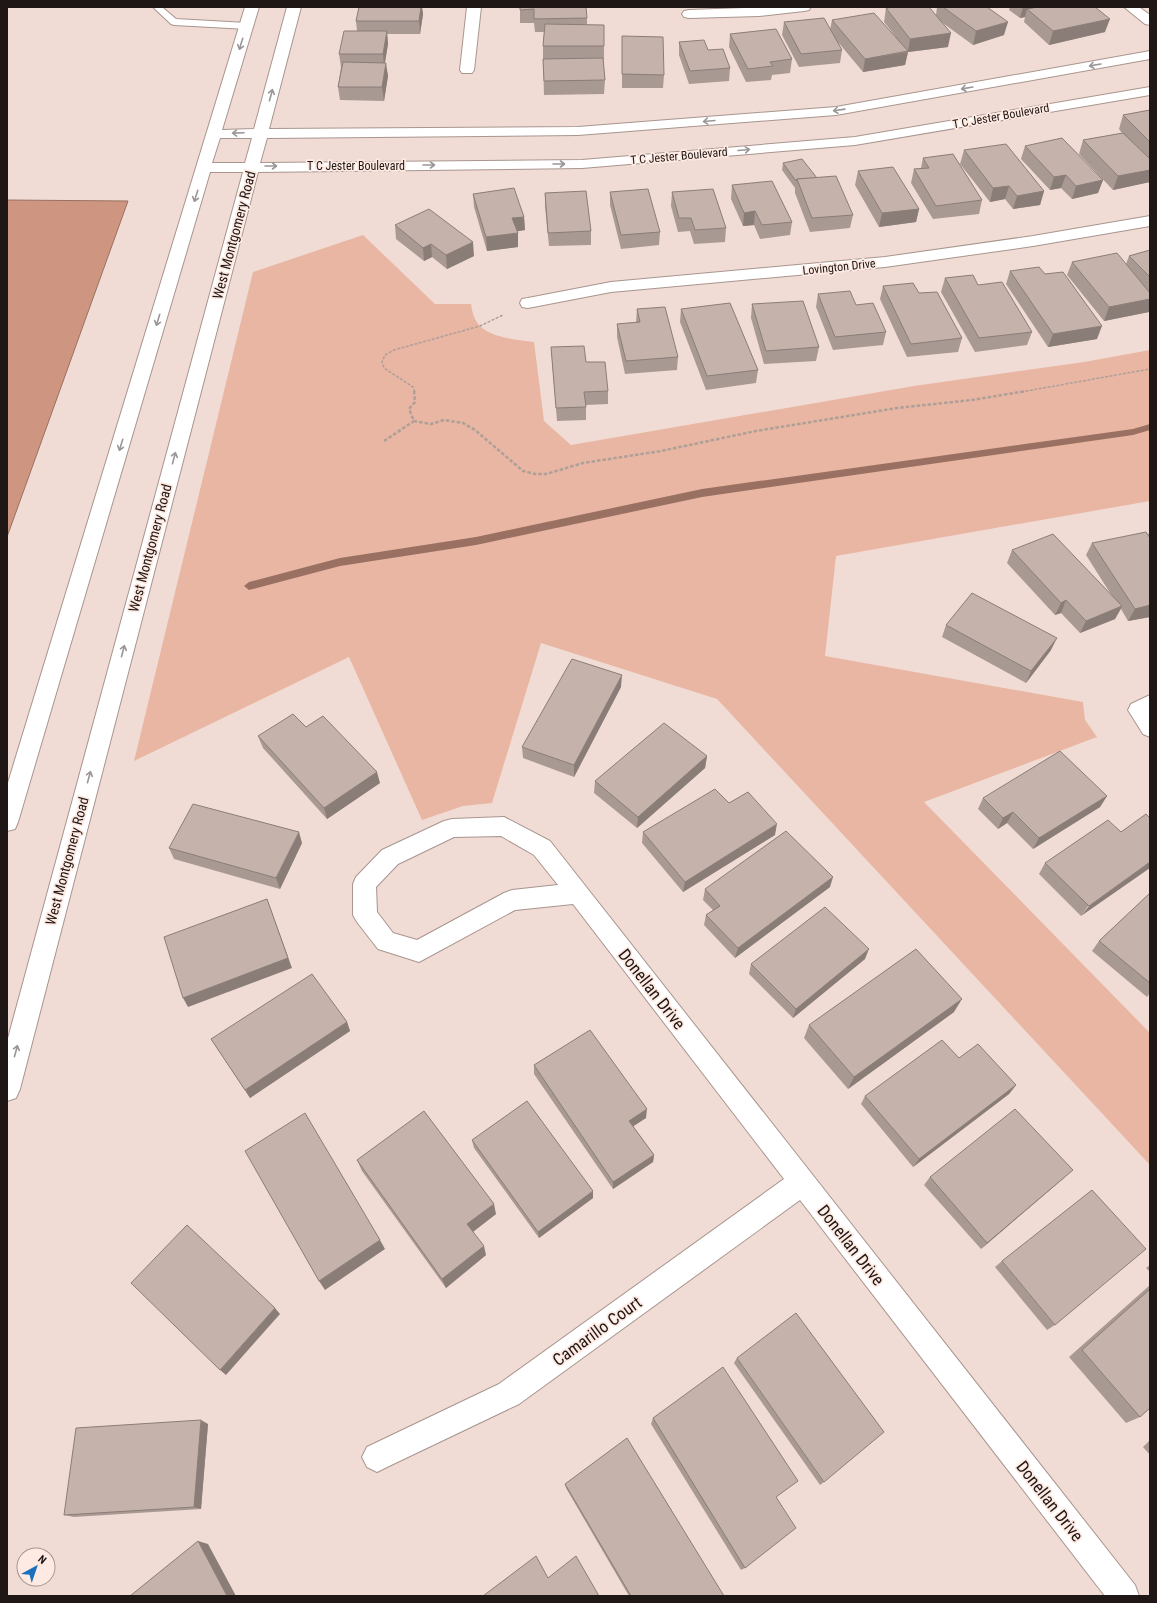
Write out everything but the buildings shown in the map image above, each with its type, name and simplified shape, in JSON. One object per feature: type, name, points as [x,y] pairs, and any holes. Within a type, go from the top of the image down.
[{"type":"street","points":[[7,822],[252,7]]},
{"type":"street","name":"West Montgomery Road","points":[[7,1089],[294,7]]},
{"type":"street","points":[[467,70],[474,7]]},
{"type":"street","points":[[689,14],[759,12],[804,7]]},
{"type":"street","points":[[1131,7],[1150,21]]},
{"type":"street","points":[[214,134],[578,132],[836,111],[1150,55]]},
{"type":"street","name":"T C Jester Boulevard","points":[[204,168],[252,166],[582,164],[855,141],[1150,91]]},
{"type":"street","name":"Lovington Drive","points":[[528,303],[611,287],[885,262],[1034,241],[1150,221]]},
{"type":"street","points":[[1144,707],[1150,728]]},
{"type":"street","name":"Donellan Drive","points":[[578,894],[512,900],[419,951],[386,942],[365,915],[364,884],[390,857],[452,828],[504,826],[542,848],[578,894],[803,1182],[1124,1596]]},
{"type":"street","name":"Camarillo Court","points":[[377,1457],[509,1394],[803,1182]]},
{"type":"lane","points":[[157,7],[174,22],[247,26]]},
{"type":"path","points":[[414,421],[410,409],[414,406],[416,400],[413,387],[384,368],[382,362],[385,355],[406,345],[480,326],[528,303]]},
{"type":"path","points":[[384,441],[414,421],[431,424],[444,420],[463,423],[475,430],[523,471],[536,474],[546,474],[583,464],[661,451],[756,430],[897,408],[972,400],[1150,369]]},
{"type":"shaded area","points":[[7,200],[128,201],[7,537]]},
{"type":"shaded area","points":[[363,235],[435,304],[471,304],[475,319],[486,331],[506,338],[534,342],[544,421],[571,445],[914,386],[1084,362],[1150,350],[1150,501],[836,556],[825,656],[1083,702],[1085,720],[1097,737],[924,802],[1150,1033],[1150,1165],[717,699],[541,643],[492,803],[463,806],[422,820],[349,657],[134,761],[253,272]]},
{"type":"waterway","points":[[249,586],[340,562],[476,541],[702,493],[1133,432],[1150,427]]}]
